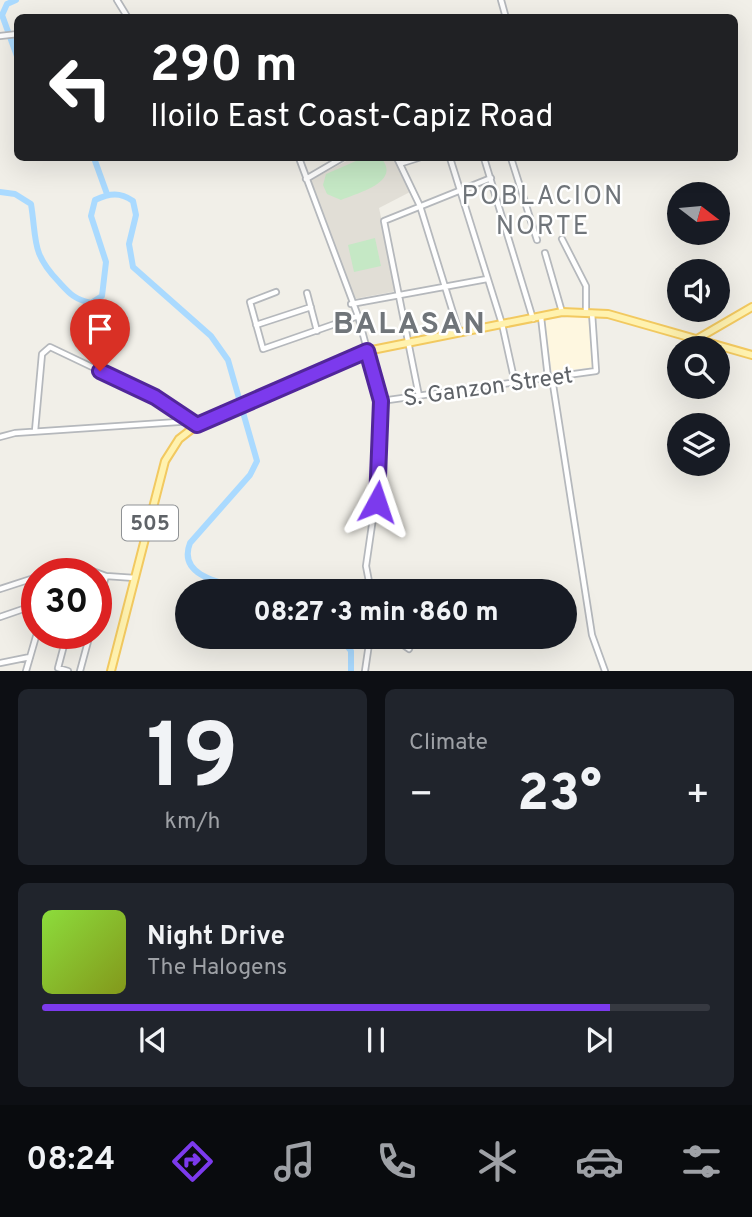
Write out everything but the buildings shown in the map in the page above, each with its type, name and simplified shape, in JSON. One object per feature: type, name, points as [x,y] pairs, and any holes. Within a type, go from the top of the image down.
[{"type":"main road","points":[[703,336],[752,307]]},
{"type":"main road","name":"505","points":[[111,671],[165,461],[179,439],[195,423],[234,409],[367,351],[562,312],[589,312],[682,336]]},
{"type":"main road","points":[[711,331],[711,336]]},
{"type":"main road","points":[[730,349],[752,355]]},
{"type":"street","points":[[300,161],[351,304],[358,316],[381,401],[380,470],[366,566],[368,579]]},
{"type":"street","points":[[306,179],[337,161]]},
{"type":"street","points":[[408,161],[402,163],[420,206],[459,332]]},
{"type":"street","points":[[451,161],[502,324],[515,383]]},
{"type":"street","points":[[485,161],[537,318],[550,378],[594,646],[605,671]]},
{"type":"street","points":[[511,161],[537,240]]},
{"type":"street","points":[[419,396],[384,221],[491,178]]},
{"type":"street","points":[[562,239],[586,286],[589,312]]},
{"type":"street","points":[[545,253],[562,312]]},
{"type":"street","points":[[351,304],[487,279]]},
{"type":"street","points":[[276,292],[250,302],[263,349],[358,316]]},
{"type":"street","points":[[307,293],[317,331]]},
{"type":"street","points":[[256,325],[311,307]]},
{"type":"street","name":"S. Ganzon Street","points":[[381,401],[596,371],[589,312]]},
{"type":"street","points":[[35,431],[42,354],[50,347],[155,397],[195,423]]},
{"type":"street","points":[[0,438],[35,431],[195,423]]},
{"type":"street","points":[[112,576],[136,578]]},
{"type":"street","points":[[0,589],[21,582]]},
{"type":"street","points":[[0,617],[21,610]]},
{"type":"street","points":[[26,671],[32,649]]},
{"type":"street","points":[[63,649],[58,668],[68,671]]},
{"type":"street","points":[[80,671],[86,649]]},
{"type":"street","points":[[365,671],[368,649]]},
{"type":"street","points":[[0,663],[30,657]]},
{"type":"shaded area","points":[[346,161],[396,161],[406,172],[410,192],[379,208],[397,291],[354,299],[311,180]]},
{"type":"shaded area","points":[[588,315],[594,367],[552,372],[544,320]]},
{"type":"green space","points":[[356,161],[383,161],[386,166],[386,174],[382,180],[367,190],[341,200],[327,194],[323,185],[326,174]]},
{"type":"green space","points":[[375,238],[381,266],[354,272],[348,245]]},
{"type":"waterway","points":[[14,48],[2,15],[7,4],[16,0]]},
{"type":"waterway","points":[[95,161],[107,194]]},
{"type":"waterway","points":[[0,192],[15,194],[31,204],[37,246],[44,263],[69,293],[91,303],[102,296],[106,262],[91,216],[95,200],[115,194],[133,201],[136,215],[129,244],[133,267],[211,336],[228,360],[257,461],[250,475],[190,543],[188,555],[191,565],[211,579]]},
{"type":"waterway","points":[[349,649],[351,671]]},
{"type":"district","name":"POBLACION NORTE","points":[[543,210]]},
{"type":"district","name":"BALASAN","points":[[410,323]]},
{"type":"route","points":[[100,371],[155,397],[197,425],[367,351],[381,401],[377,502]]}]
